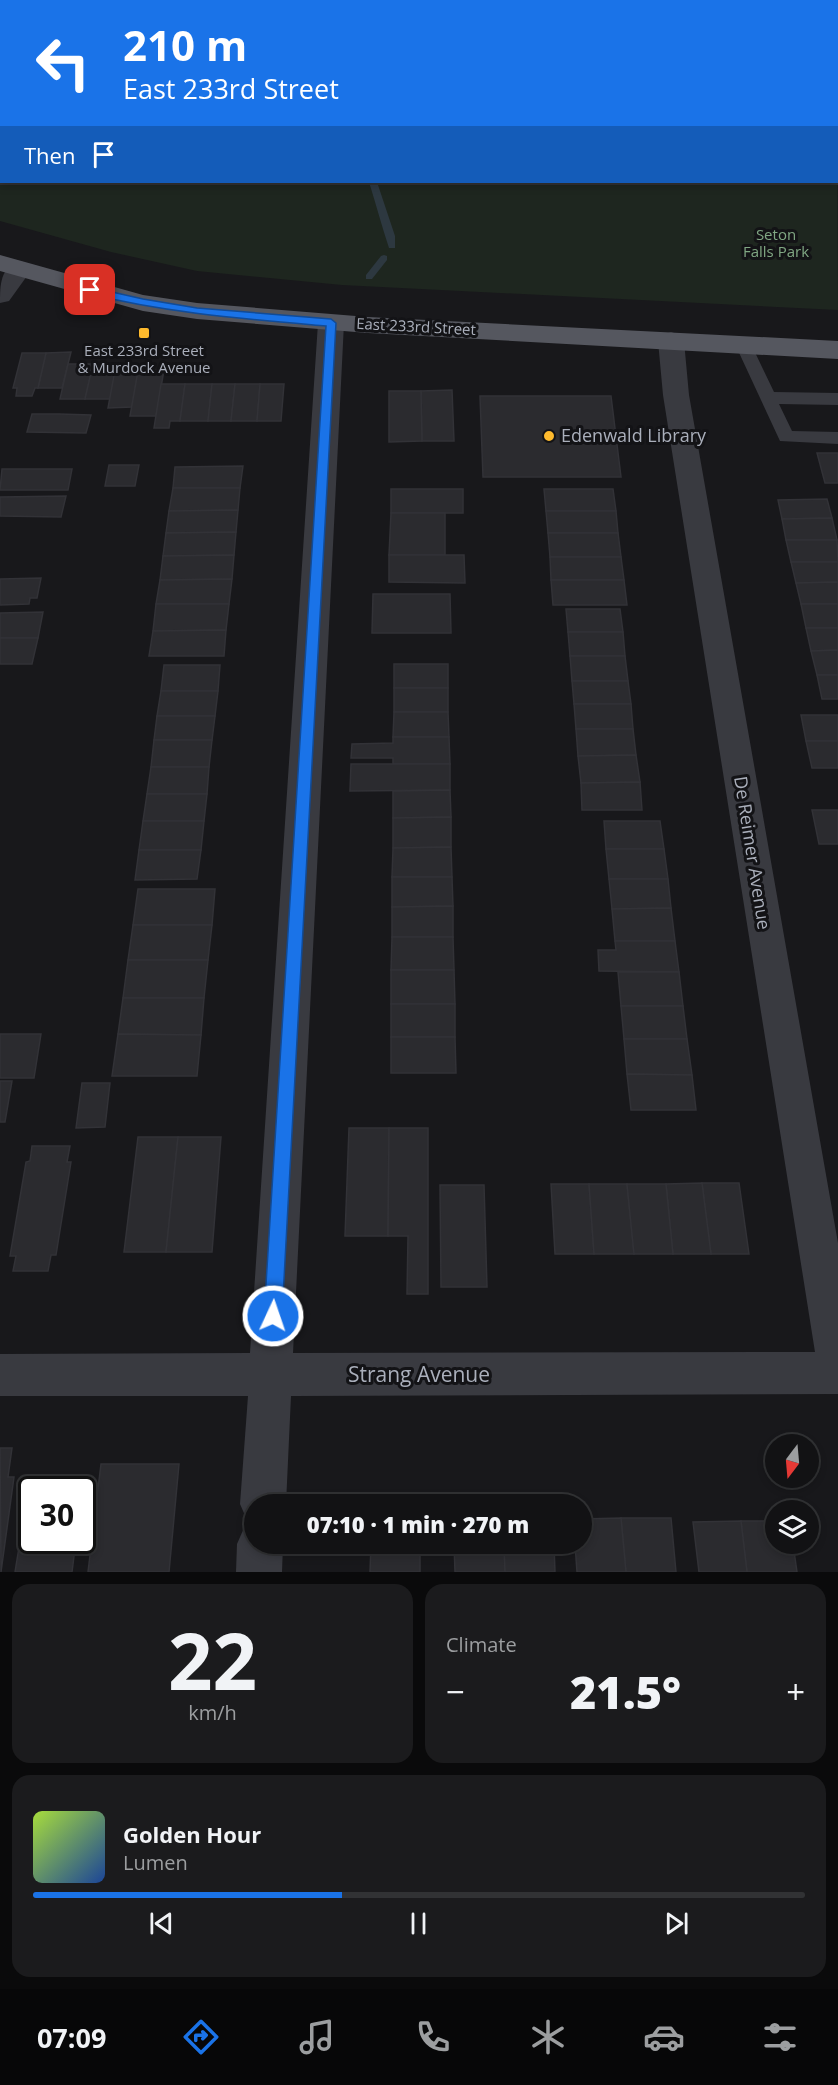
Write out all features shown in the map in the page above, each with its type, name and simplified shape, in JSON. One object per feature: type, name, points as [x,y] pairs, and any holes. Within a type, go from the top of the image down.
[{"type":"main road","name":"East 233rd Street","points":[[10,266],[90,290],[168,307],[331,323],[838,350]]},
{"type":"street","points":[[0,295],[10,266]]},
{"type":"street","points":[[264,1494],[331,323]]},
{"type":"street","name":"De Reimer Avenue","points":[[671,341],[676,395],[838,1365]]},
{"type":"street","name":"Strang Avenue","points":[[0,1375],[838,1373]]},
{"type":"street","points":[[259,1572],[260,1554]]},
{"type":"lane","points":[[743,344],[766,399],[786,437],[838,438]]},
{"type":"lane","points":[[766,399],[838,399]]},
{"type":"green space","name":"Seton Falls Park","points":[[0,183],[838,183],[838,310],[342,285],[197,271],[111,252],[0,221]]},
{"type":"building","points":[[71,352],[62,388],[38,388],[46,353]]},
{"type":"building","points":[[22,353],[46,353],[38,388],[35,388],[32,396],[16,396],[17,388],[13,388]]},
{"type":"building","points":[[68,364],[93,364],[85,399],[60,399]]},
{"type":"building","points":[[93,364],[117,364],[110,399],[85,399]]},
{"type":"building","points":[[115,370],[138,371],[132,407],[108,408]]},
{"type":"building","points":[[164,370],[156,416],[130,416],[138,371]]},
{"type":"building","points":[[161,384],[185,384],[180,421],[170,421],[169,428],[154,428]]},
{"type":"building","points":[[185,384],[212,384],[208,421],[180,421]]},
{"type":"building","points":[[212,384],[235,384],[231,421],[208,421]]},
{"type":"building","points":[[235,384],[260,384],[257,421],[231,421]]},
{"type":"building","points":[[260,384],[284,384],[281,421],[257,421]]},
{"type":"building","points":[[452,390],[454,441],[422,441],[421,391]]},
{"type":"building","points":[[389,391],[421,391],[422,441],[389,442]]},
{"type":"building","name":"Edenwald Library","points":[[480,396],[611,396],[621,477],[483,477]]},
{"type":"building","points":[[32,414],[91,415],[86,433],[27,432]]},
{"type":"building","points":[[817,453],[838,453],[838,483],[825,483]]},
{"type":"building","points":[[109,465],[139,465],[135,486],[105,486]]},
{"type":"building","points":[[243,466],[240,488],[173,488],[175,467]]},
{"type":"building","points":[[2,469],[72,469],[68,490],[0,490]]},
{"type":"building","points":[[173,488],[240,488],[238,510],[169,511]]},
{"type":"building","points":[[391,489],[463,489],[463,513],[391,513]]},
{"type":"building","points":[[544,489],[613,489],[616,511],[546,511]]},
{"type":"building","points":[[66,496],[61,517],[0,516],[0,497]]},
{"type":"building","points":[[827,499],[832,518],[782,519],[778,500]]},
{"type":"building","points":[[238,510],[236,532],[166,533],[169,511]]},
{"type":"building","points":[[546,511],[616,511],[618,533],[548,533]]},
{"type":"building","points":[[391,513],[445,513],[445,555],[389,555]]},
{"type":"building","points":[[832,518],[837,540],[786,540],[782,519]]},
{"type":"building","points":[[236,532],[234,555],[163,556],[166,533]]},
{"type":"building","points":[[548,533],[618,533],[621,557],[550,557]]},
{"type":"building","points":[[786,540],[837,540],[838,562],[791,562]]},
{"type":"building","points":[[234,555],[232,579],[160,580],[163,556]]},
{"type":"building","points":[[389,555],[464,555],[465,583],[389,582]]},
{"type":"building","points":[[550,557],[621,557],[624,580],[551,580]]},
{"type":"building","points":[[791,562],[838,562],[838,582],[796,583]]},
{"type":"building","points":[[41,578],[37,598],[30,598],[29,604],[0,605],[0,579]]},
{"type":"building","points":[[232,579],[229,604],[156,604],[160,580]]},
{"type":"building","points":[[551,580],[624,580],[627,605],[553,605]]},
{"type":"building","points":[[838,582],[838,604],[801,604],[796,583]]},
{"type":"building","points":[[373,594],[450,594],[451,633],[372,633]]},
{"type":"building","points":[[156,604],[229,604],[226,630],[153,631]]},
{"type":"building","points":[[801,604],[838,604],[838,628],[806,628]]},
{"type":"building","points":[[566,609],[620,609],[623,632],[568,632]]},
{"type":"building","points":[[43,612],[38,638],[0,638],[0,613]]},
{"type":"building","points":[[806,628],[838,628],[838,650],[811,651]]},
{"type":"building","points":[[226,630],[224,656],[149,656],[153,631]]},
{"type":"building","points":[[568,632],[623,632],[625,656],[570,656]]},
{"type":"building","points":[[0,638],[38,638],[32,664],[0,664]]},
{"type":"building","points":[[838,650],[838,675],[817,675],[811,651]]},
{"type":"building","points":[[570,656],[625,656],[628,681],[572,681]]},
{"type":"building","points":[[394,664],[448,664],[448,688],[394,688]]},
{"type":"building","points":[[164,665],[220,665],[218,691],[161,691]]},
{"type":"building","points":[[817,675],[838,675],[838,699],[822,699]]},
{"type":"building","points":[[572,681],[628,681],[631,704],[574,704]]},
{"type":"building","points":[[394,688],[448,688],[448,712],[394,712]]},
{"type":"building","points":[[161,691],[218,691],[215,716],[157,716]]},
{"type":"building","points":[[574,704],[631,704],[633,729],[576,729]]},
{"type":"building","points":[[394,712],[448,712],[449,737],[393,737]]},
{"type":"building","points":[[801,715],[838,715],[838,741],[806,741]]},
{"type":"building","points":[[157,716],[215,716],[212,740],[154,740]]},
{"type":"building","points":[[576,729],[633,729],[636,755],[578,756]]},
{"type":"building","points":[[393,737],[449,737],[450,764],[393,764],[393,758],[351,758],[352,744],[393,743]]},
{"type":"building","points":[[154,740],[212,740],[209,767],[151,767]]},
{"type":"building","points":[[806,741],[838,741],[838,768],[812,768]]},
{"type":"building","points":[[636,755],[640,782],[581,783],[578,756]]},
{"type":"building","points":[[351,764],[450,764],[450,790],[350,791]]},
{"type":"building","points":[[151,767],[209,767],[207,794],[147,794]]},
{"type":"building","points":[[640,782],[642,810],[582,810],[581,783]]},
{"type":"building","points":[[450,790],[451,817],[393,818],[393,791]]},
{"type":"building","points":[[147,794],[207,794],[204,821],[143,821]]},
{"type":"building","points":[[812,810],[838,810],[838,844],[819,844]]},
{"type":"building","points":[[451,817],[451,847],[393,848],[393,818]]},
{"type":"building","points":[[143,821],[204,821],[201,850],[139,850]]},
{"type":"building","points":[[604,821],[660,821],[664,849],[606,849]]},
{"type":"building","points":[[451,847],[452,877],[392,877],[393,848]]},
{"type":"building","points":[[606,849],[664,849],[668,879],[609,879]]},
{"type":"building","points":[[139,850],[201,850],[197,879],[135,880]]},
{"type":"building","points":[[392,877],[452,877],[453,906],[392,907]]},
{"type":"building","points":[[609,879],[668,879],[671,908],[612,909]]},
{"type":"building","points":[[138,889],[215,889],[212,925],[133,925]]},
{"type":"building","points":[[453,906],[453,937],[392,937],[392,907]]},
{"type":"building","points":[[671,908],[675,941],[615,941],[612,909]]},
{"type":"building","points":[[133,925],[212,925],[208,960],[128,960]]},
{"type":"building","points":[[392,937],[453,937],[454,970],[391,970]]},
{"type":"building","points":[[615,941],[675,941],[679,972],[599,971],[598,950],[616,950]]},
{"type":"building","points":[[128,960],[208,960],[204,998],[123,998]]},
{"type":"building","points":[[391,970],[454,970],[455,1004],[391,1004]]},
{"type":"building","points":[[618,972],[679,972],[683,1006],[621,1006]]},
{"type":"building","points":[[123,998],[204,998],[201,1035],[118,1034]]},
{"type":"building","points":[[391,1004],[455,1004],[455,1037],[391,1037]]},
{"type":"building","points":[[621,1006],[683,1006],[687,1039],[624,1039]]},
{"type":"building","points":[[0,1034],[41,1034],[34,1078],[0,1078]]},
{"type":"building","points":[[118,1034],[201,1035],[197,1076],[112,1076]]},
{"type":"building","points":[[391,1037],[455,1037],[456,1073],[391,1073]]},
{"type":"building","points":[[624,1039],[687,1039],[692,1075],[627,1074]]},
{"type":"building","points":[[627,1074],[692,1075],[696,1110],[631,1110]]},
{"type":"building","points":[[0,1081],[12,1081],[5,1122],[0,1122]]},
{"type":"building","points":[[82,1083],[110,1083],[105,1127],[76,1128]]},
{"type":"building","points":[[349,1128],[389,1128],[388,1236],[345,1236]]},
{"type":"building","points":[[389,1128],[428,1128],[428,1294],[407,1294],[408,1236],[388,1236]]},
{"type":"building","points":[[138,1137],[178,1137],[166,1252],[124,1252]]},
{"type":"building","points":[[178,1137],[221,1137],[212,1252],[166,1252]]},
{"type":"building","points":[[32,1146],[70,1146],[67,1162],[71,1162],[56,1255],[51,1255],[48,1271],[13,1271],[16,1256],[10,1256],[26,1162],[30,1161]]},
{"type":"building","points":[[702,1183],[739,1183],[749,1254],[711,1254]]},
{"type":"building","points":[[702,1183],[711,1254],[673,1254],[666,1184]]},
{"type":"building","points":[[551,1184],[589,1184],[594,1254],[555,1254]]},
{"type":"building","points":[[589,1184],[627,1184],[634,1254],[594,1254]]},
{"type":"building","points":[[627,1184],[666,1184],[673,1254],[634,1254]]},
{"type":"building","points":[[440,1185],[484,1185],[487,1287],[441,1287]]},
{"type":"building","points":[[0,1448],[12,1448],[8,1477],[14,1477],[1,1572]]},
{"type":"building","points":[[101,1464],[179,1464],[169,1572],[88,1572],[90,1554],[96,1554],[96,1506]]},
{"type":"building","points":[[621,1518],[671,1518],[676,1572],[626,1572]]},
{"type":"building","points":[[621,1518],[626,1572],[577,1572],[576,1554],[592,1554],[592,1519]]},
{"type":"building","points":[[741,1521],[765,1521],[765,1554],[794,1554],[797,1572],[747,1572]]},
{"type":"building","points":[[741,1521],[747,1572],[699,1572],[693,1522]]},
{"type":"building","points":[[18,1554],[74,1554],[72,1572],[15,1572]]},
{"type":"building","points":[[371,1554],[420,1554],[420,1572],[370,1572]]},
{"type":"building","points":[[454,1554],[504,1554],[505,1572],[455,1572]]},
{"type":"building","points":[[504,1554],[554,1554],[555,1572],[505,1572]]},
{"type":"waterway","points":[[373,183],[391,236],[392,246]]},
{"type":"waterway","points":[[369,277],[384,258]]},
{"type":"place","name":"East 233rd Street & Murdock Avenue","points":[[144,333]]},
{"type":"place","name":"Edenwald Library","points":[[549,436]]},
{"type":"route","points":[[90,290],[143,303],[197,312],[331,323],[273,1316]]}]
